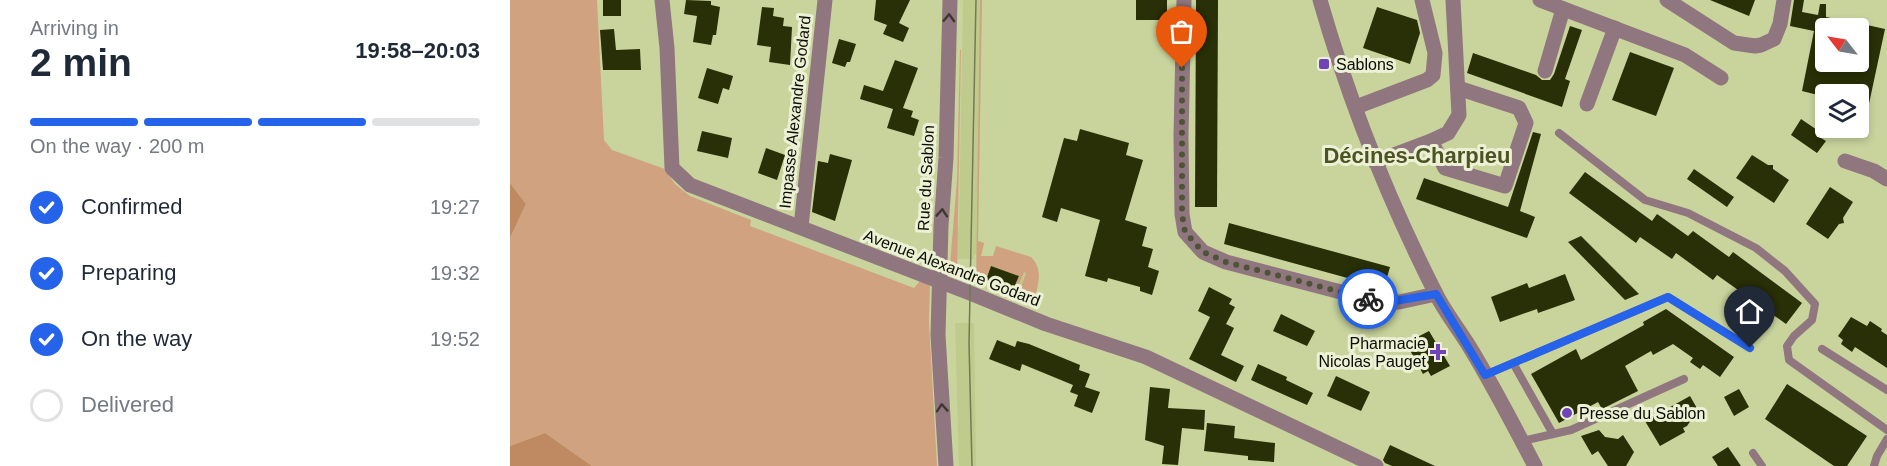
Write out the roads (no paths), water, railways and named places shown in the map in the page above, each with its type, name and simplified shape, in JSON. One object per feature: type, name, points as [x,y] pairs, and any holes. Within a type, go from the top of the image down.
[{"type":"street","name":"Avenue Alexandre Godard","points":[[662,0],[667,48],[672,168],[690,185],[1046,324],[1146,357],[1376,466]]},
{"type":"street","name":"Impasse Alexandre Godard","points":[[801,227],[825,0]]},
{"type":"street","name":"Rue du Sablon","points":[[946,466],[938,335],[950,0]]},
{"type":"street","points":[[1184,0],[1181,136],[1182,214],[1185,232],[1203,252],[1226,262],[1383,303],[1436,294]]},
{"type":"street","points":[[1320,0],[1375,162],[1436,294],[1485,375],[1535,466]]},
{"type":"street","points":[[1356,106],[1427,80],[1433,75],[1435,53],[1422,0]]},
{"type":"street","points":[[1375,162],[1448,133],[1460,115],[1453,0]]},
{"type":"street","points":[[1540,0],[1686,55],[1721,78]]},
{"type":"street","points":[[1667,0],[1734,43],[1755,46],[1774,39],[1780,24],[1784,0]]},
{"type":"street","points":[[1545,71],[1563,9]]},
{"type":"street","points":[[1587,104],[1615,28]]},
{"type":"street","points":[[1431,141],[1445,168],[1505,186],[1526,123],[1519,108],[1458,88]]},
{"type":"street","points":[[1845,161],[1874,171],[1887,179]]},
{"type":"lane","points":[[1559,133],[1645,200],[1688,213],[1756,248],[1785,271],[1815,304],[1812,320],[1794,336],[1787,346],[1789,360],[1887,430]]},
{"type":"lane","points":[[1485,375],[1668,297],[1750,348]]},
{"type":"lane","points":[[1822,349],[1887,390]]},
{"type":"lane","points":[[1513,363],[1553,434]]},
{"type":"lane","points":[[1522,441],[1570,430],[1684,379]]},
{"type":"lane","points":[[1874,466],[1887,439]]},
{"type":"lane","points":[[1753,453],[1762,466]]},
{"type":"tram line","points":[[972,466],[969,343],[976,0]]},
{"type":"place","name":"Sablons","points":[[1324,64]]},
{"type":"place","name":"Pharmacie Nicolas Pauget","points":[[1438,352]]},
{"type":"place","name":"Presse du Sablon","points":[[1567,413]]},
{"type":"district","name":"Décines-Charpieu","points":[[1417,155]]}]
